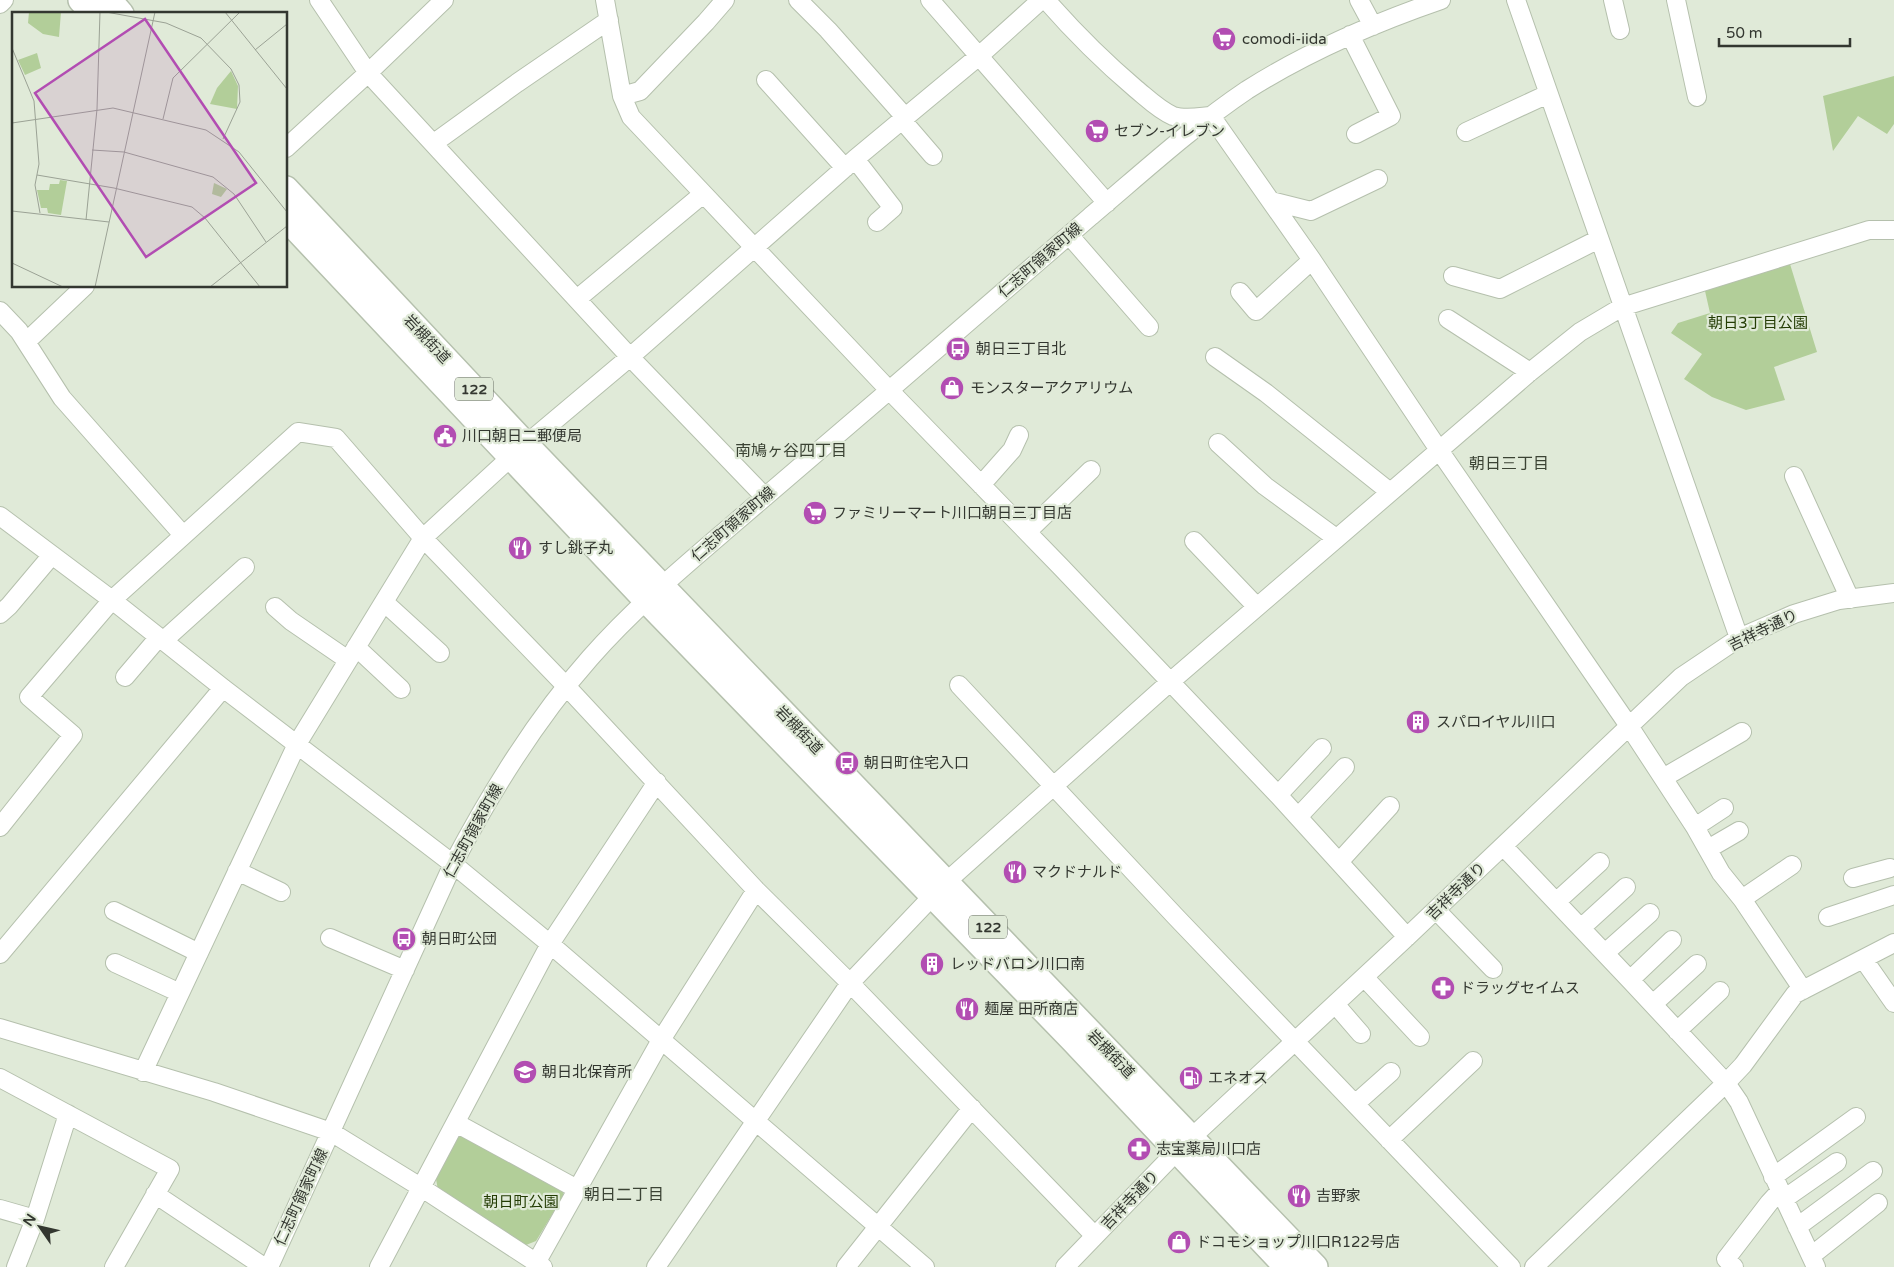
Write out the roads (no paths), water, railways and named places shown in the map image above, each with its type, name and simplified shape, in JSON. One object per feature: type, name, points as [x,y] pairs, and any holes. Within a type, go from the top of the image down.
[{"type":"highway","points":[[81,0],[92,12]]},
{"type":"highway","points":[[109,0],[120,12]]},
{"type":"highway","name":"岩槻街道","points":[[288,191],[519,452]]},
{"type":"highway","name":"岩槻街道","points":[[288,220],[519,452],[655,594],[875,835],[939,890],[1066,1033],[1314,1267]]},
{"type":"highway","name":"岩槻街道","points":[[1184,1144],[1286,1267]]},
{"type":"street","points":[[0,4],[4,0]]},
{"type":"street","points":[[319,0],[368,73],[630,357],[765,497]]},
{"type":"street","points":[[288,146],[444,0]]},
{"type":"street","points":[[606,0],[622,96],[631,117],[889,390],[1278,795],[1407,937]]},
{"type":"street","points":[[622,96],[640,91],[725,0]]},
{"type":"street","points":[[798,0],[828,30],[933,156]]},
{"type":"street","points":[[930,0],[1107,203]]},
{"type":"street","points":[[143,1072],[296,744],[423,538],[519,452],[850,164],[979,56],[1041,0]]},
{"type":"street","points":[[1046,0],[1075,34],[1110,67],[1155,104],[1174,116],[1189,118],[1211,116],[1312,260],[1439,450],[1629,726],[1708,849],[1721,873],[1742,899],[1803,990]]},
{"type":"street","points":[[1360,0],[1373,26]]},
{"type":"street","name":"仁志町領家町線","points":[[269,1267],[453,864],[506,772],[567,686],[594,653],[655,594],[765,497],[1069,235],[1211,116],[1282,70],[1350,35],[1441,0]]},
{"type":"street","points":[[1516,0],[1739,638]]},
{"type":"street","points":[[1613,0],[1620,30]]},
{"type":"street","points":[[1676,0],[1697,97]]},
{"type":"street","points":[[434,143],[609,20]]},
{"type":"street","points":[[1350,35],[1391,116],[1356,134]]},
{"type":"street","points":[[766,80],[893,208],[877,222]]},
{"type":"street","points":[[1466,132],[1548,94]]},
{"type":"street","points":[[1271,201],[1311,211],[1378,179]]},
{"type":"street","points":[[576,299],[703,194]]},
{"type":"street","points":[[656,1267],[850,983],[939,890],[1170,682],[1530,372],[1580,332],[1622,307],[1869,230],[1894,230]]},
{"type":"street","points":[[1069,235],[1149,327]]},
{"type":"street","points":[[1453,276],[1500,289],[1599,239]]},
{"type":"street","points":[[1240,292],[1256,311],[1312,260]]},
{"type":"street","points":[[26,342],[83,288]]},
{"type":"street","points":[[0,311],[19,331],[62,398],[183,535]]},
{"type":"street","points":[[1448,319],[1530,372]]},
{"type":"street","points":[[1215,357],[1266,393],[1390,492]]},
{"type":"street","points":[[0,827],[72,735],[29,697],[112,600],[298,432],[336,438],[423,538],[567,686],[756,890],[850,983],[1095,1236]]},
{"type":"street","points":[[981,486],[1012,450],[1019,435]]},
{"type":"street","points":[[1218,443],[1265,486],[1336,538]]},
{"type":"street","points":[[1027,532],[1091,470]]},
{"type":"street","points":[[1794,476],[1850,598]]},
{"type":"street","points":[[0,516],[112,600],[223,688],[453,864],[550,944],[925,1267]]},
{"type":"street","points":[[1194,541],[1257,607]]},
{"type":"street","points":[[0,614],[52,555]]},
{"type":"street","points":[[125,677],[161,639],[245,567]]},
{"type":"street","name":"吉祥寺通り","points":[[1066,1267],[1184,1144],[1436,910],[1681,677],[1739,638],[1794,614],[1839,600],[1894,593]]},
{"type":"street","points":[[384,602],[440,653]]},
{"type":"street","points":[[275,607],[291,621],[352,654],[401,690]]},
{"type":"street","points":[[959,685],[1511,1267]]},
{"type":"street","points":[[0,954],[223,688]]},
{"type":"street","points":[[1663,778],[1742,732]]},
{"type":"street","points":[[1278,795],[1322,748]]},
{"type":"street","points":[[1298,817],[1344,767]]},
{"type":"street","points":[[379,1267],[550,944],[657,782]]},
{"type":"street","points":[[1339,862],[1390,806]]},
{"type":"street","points":[[1694,827],[1724,808]]},
{"type":"street","points":[[1708,849],[1739,831]]},
{"type":"street","points":[[1503,846],[1726,1083],[1739,1102],[1813,1261],[1878,1203]]},
{"type":"street","points":[[1556,902],[1600,862]]},
{"type":"street","points":[[1853,878],[1889,862],[1894,890]]},
{"type":"street","points":[[1742,899],[1792,865]]},
{"type":"street","points":[[237,871],[281,892]]},
{"type":"street","points":[[1581,928],[1626,887]]},
{"type":"street","points":[[0,1028],[214,1092],[331,1132],[422,1188],[539,1265],[577,1189],[661,1040],[756,890]]},
{"type":"street","points":[[1828,917],[1894,895]]},
{"type":"street","points":[[1436,910],[1494,969]]},
{"type":"street","points":[[114,911],[199,953]]},
{"type":"street","points":[[1605,953],[1650,913]]},
{"type":"street","points":[[330,938],[405,970]]},
{"type":"street","points":[[1630,980],[1672,940]]},
{"type":"street","points":[[1534,1267],[1726,1083],[1743,1065],[1795,994],[1894,943]]},
{"type":"street","points":[[1864,960],[1894,1003]]},
{"type":"street","points":[[115,963],[180,993]]},
{"type":"street","points":[[1653,1004],[1697,964]]},
{"type":"street","points":[[1364,977],[1420,1037]]},
{"type":"street","points":[[1677,1030],[1720,991]]},
{"type":"street","points":[[1335,1004],[1361,1034]]},
{"type":"street","points":[[1389,1140],[1473,1061]]},
{"type":"street","points":[[1355,1104],[1391,1072]]},
{"type":"street","points":[[0,1078],[170,1169],[114,1267]]},
{"type":"street","points":[[846,1267],[972,1108]]},
{"type":"street","points":[[16,1267],[35,1219],[68,1114]]},
{"type":"street","points":[[1734,1267],[1726,1259],[1779,1189],[1856,1117]]},
{"type":"street","points":[[456,1123],[577,1189]]},
{"type":"street","points":[[1779,1189],[1837,1162]]},
{"type":"street","points":[[1797,1227],[1873,1171]]},
{"type":"street","points":[[155,1194],[264,1267]]},
{"type":"street","points":[[0,1209],[35,1219]]},
{"type":"place","name":"comodi-iida","points":[[1224,39]]},
{"type":"place","name":"セブン-イレブン","points":[[1097,131]]},
{"type":"place","name":"朝日三丁目北","points":[[958,349]]},
{"type":"place","name":"モンスターアクアリウム","points":[[952,388]]},
{"type":"place","name":"川口朝日二郵便局","points":[[445,436]]},
{"type":"place","name":"ファミリーマート川口朝日三丁目店","points":[[815,513]]},
{"type":"place","name":"すし銚子丸","points":[[520,548]]},
{"type":"place","name":"スパロイヤル川口","points":[[1418,722]]},
{"type":"place","name":"朝日町住宅入口","points":[[847,763]]},
{"type":"place","name":"マクドナルド","points":[[1015,872]]},
{"type":"place","name":"朝日町公団","points":[[404,939]]},
{"type":"place","name":"レッドバロン川口南","points":[[932,964]]},
{"type":"place","name":"ドラッグセイムス","points":[[1443,988]]},
{"type":"place","name":"麺屋 田所商店","points":[[967,1009]]},
{"type":"place","name":"朝日北保育所","points":[[525,1072]]},
{"type":"place","name":"エネオス","points":[[1191,1078]]},
{"type":"place","name":"志宝薬局川口店","points":[[1139,1149]]},
{"type":"place","name":"吉野家","points":[[1299,1196]]},
{"type":"place","name":"ドコモショップ川口R122号店","points":[[1179,1242]]},
{"type":"district","name":"南鳩ヶ谷四丁目","points":[[791,450]]},
{"type":"district","name":"朝日三丁目","points":[[1509,463]]},
{"type":"district","name":"朝日二丁目","points":[[624,1194]]},
{"type":"park label","name":"朝日3丁目公園","points":[[1758,323]]},
{"type":"park label","name":"朝日町公園","points":[[521,1202]]}]
